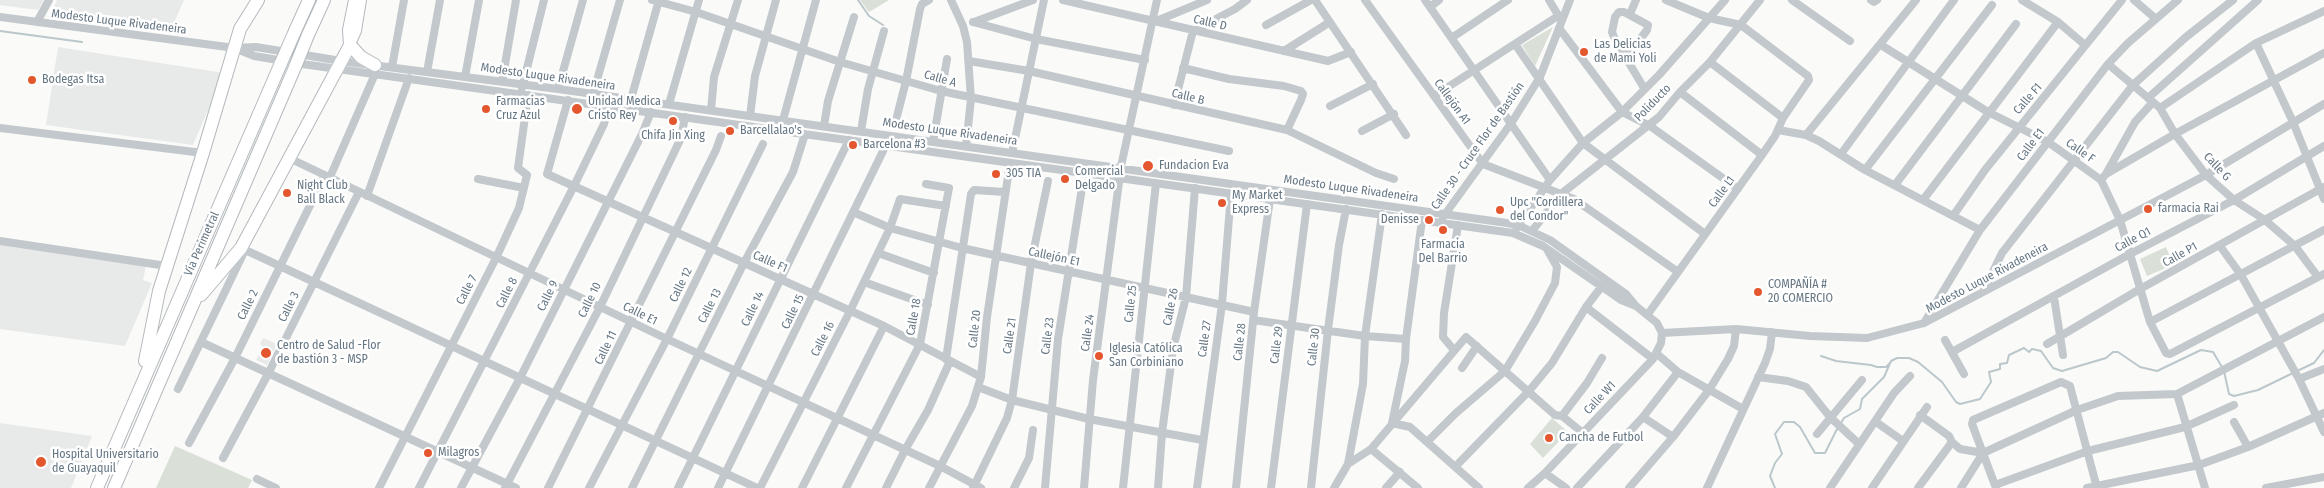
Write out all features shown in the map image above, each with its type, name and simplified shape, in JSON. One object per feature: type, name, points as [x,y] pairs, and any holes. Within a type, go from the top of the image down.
[{"type":"highway","points":[[140,385],[159,291],[204,154],[240,30],[258,0]]},
{"type":"highway","name":"Vía Perimetral","points":[[97,488],[140,385],[309,0]]},
{"type":"highway","name":"Vía Perimetral","points":[[114,488],[324,0]]},
{"type":"highway","points":[[191,309],[243,249],[289,158],[350,45],[350,30],[355,0]]},
{"type":"highway","points":[[350,45],[375,70]]},
{"type":"main road","points":[[350,45],[356,31],[361,0]]},
{"type":"street","points":[[37,22],[49,0]]},
{"type":"street","points":[[392,68],[404,0]]},
{"type":"street","points":[[427,72],[440,0]]},
{"type":"street","points":[[465,77],[479,0]]},
{"type":"street","points":[[502,82],[516,0]]},
{"type":"street","points":[[478,180],[524,188],[527,175],[518,168],[524,94],[523,84],[544,0]]},
{"type":"street","points":[[558,89],[583,0]]},
{"type":"street","points":[[593,94],[620,0]]},
{"type":"street","points":[[669,104],[699,0]]},
{"type":"street","points":[[711,110],[714,77],[738,0]]},
{"type":"street","points":[[750,116],[755,76],[764,37],[776,0]]},
{"type":"street","points":[[784,120],[816,0]]},
{"type":"street","points":[[895,124],[920,8],[928,0]]},
{"type":"street","points":[[951,0],[963,26],[969,61],[971,99],[966,146]]},
{"type":"street","points":[[963,26],[1033,0]]},
{"type":"street","points":[[1012,153],[1044,0]]},
{"type":"street","name":"Calle D","points":[[1062,0],[1328,61],[1351,52]]},
{"type":"street","points":[[1120,180],[1120,168],[1154,22],[1157,0]]},
{"type":"street","points":[[1154,22],[1207,0]]},
{"type":"street","points":[[1174,105],[1193,31],[1235,9],[1247,0]]},
{"type":"street","points":[[1266,25],[1311,0]]},
{"type":"street","points":[[1315,0],[1394,114],[1406,135]]},
{"type":"street","name":"Callejón A1","points":[[1365,0],[1483,164]]},
{"type":"street","points":[[1439,0],[1428,3],[1512,122],[1550,180]]},
{"type":"street","points":[[1453,37],[1508,0]]},
{"type":"street","points":[[1549,0],[1560,22],[1622,112],[1650,126],[1738,189]]},
{"type":"street","name":"Calle 30 - Cruce Flor de Bastión","points":[[1439,222],[1483,164],[1540,77],[1570,0]]},
{"type":"street","points":[[1630,14],[1636,0]]},
{"type":"street","points":[[1666,0],[1710,18],[1741,25]]},
{"type":"street","name":"Poliducto","points":[[1513,233],[1550,180],[1583,143],[1622,112],[1725,0]]},
{"type":"street","name":"Poliducto","points":[[1532,231],[1561,194],[1602,159],[1650,126],[1710,62],[1760,0]]},
{"type":"street","points":[[1792,0],[1850,41]]},
{"type":"street","points":[[1806,134],[1916,0]]},
{"type":"street","points":[[1841,154],[1954,0]]},
{"type":"street","points":[[2022,0],[2058,22],[2085,45]]},
{"type":"street","name":"Calle F1","points":[[1952,216],[1984,170],[2018,127],[2040,104],[2122,0]]},
{"type":"street","points":[[2134,0],[2156,19]]},
{"type":"street","name":"Calle E1","points":[[1924,323],[1980,230],[2108,64],[2178,0]]},
{"type":"street","points":[[1983,292],[2002,253],[2073,160],[2133,86],[2186,37],[2233,0]]},
{"type":"street","points":[[2104,177],[2135,122],[2150,100],[2258,0]]},
{"type":"street","points":[[631,99],[656,1]]},
{"type":"street","name":"Calle A","points":[[656,1],[696,12],[840,62],[971,99],[1021,107],[1228,151]]},
{"type":"street","points":[[1865,170],[1992,5]]},
{"type":"street","points":[[2160,108],[2256,43],[2324,11]]},
{"type":"street","points":[[1626,58],[1648,28],[1646,23],[1630,14],[1619,12],[1612,25],[1614,37],[1626,58],[1644,88]]},
{"type":"street","name":"Modesto Luque Rivadeneira","points":[[0,17],[235,48],[256,47],[409,78],[1120,180],[1137,180],[1513,233],[1543,246],[1622,300],[1648,314],[1662,333],[1736,329],[1810,336],[1867,338],[1924,323],[2206,175],[2324,104]]},
{"type":"street","points":[[824,126],[828,101],[854,17]]},
{"type":"street","points":[[973,22],[1036,39],[1145,60]]},
{"type":"street","points":[[1284,51],[1330,22]]},
{"type":"street","points":[[1434,96],[1516,44],[1560,22]]},
{"type":"street","points":[[1923,200],[2058,22]]},
{"type":"street","points":[[1895,186],[2016,24]]},
{"type":"street","name":"Calle L1","points":[[1648,314],[1762,155],[1778,130],[1782,118],[1810,80],[1808,76],[1741,25]]},
{"type":"street","points":[[861,131],[873,71],[884,31]]},
{"type":"street","points":[[2256,43],[2322,188],[2324,199]]},
{"type":"street","points":[[1516,44],[1583,143],[1705,234]]},
{"type":"street","name":"Calle F","points":[[1881,45],[1934,80],[1964,96],[1988,112],[2048,142],[2073,160],[2104,177],[2120,220],[2150,322],[2163,351],[2170,354],[2258,309]]},
{"type":"street","points":[[2104,177],[2175,134],[2274,82],[2324,53]]},
{"type":"street","points":[[933,142],[946,58]]},
{"type":"street","name":"Calle B","points":[[969,61],[1029,71],[1287,130],[1376,173],[1394,179]]},
{"type":"street","points":[[1710,62],[1782,118]]},
{"type":"street","name":"Calle G","points":[[2108,64],[2160,108],[2175,134],[2206,175],[2234,200],[2265,220],[2296,246],[2321,276]]},
{"type":"street","name":"Modesto Luque Rivadeneira","points":[[375,70],[392,68],[523,84],[1397,206],[1518,225],[1550,240],[1626,294],[1636,306]]},
{"type":"street","points":[[1184,68],[1229,79],[1284,86],[1301,91],[1303,94],[1301,100],[1287,130]]},
{"type":"street","name":"Calle 2","points":[[190,443],[327,176],[375,70]]},
{"type":"street","points":[[367,196],[409,78]]},
{"type":"street","points":[[1330,106],[1373,84]]},
{"type":"street","points":[[1680,92],[1762,155]]},
{"type":"street","name":"Calle F1","points":[[568,100],[547,174],[884,326],[981,377]]},
{"type":"street","name":"Calle 8","points":[[419,488],[436,451],[485,362],[574,186],[604,124],[609,106]]},
{"type":"street","name":"Calle 9","points":[[462,488],[520,378],[642,134],[650,112]]},
{"type":"street","points":[[1362,131],[1394,114]]},
{"type":"street","name":"Calle 10","points":[[507,486],[600,307],[681,138],[685,117]]},
{"type":"street","points":[[0,128],[204,154]]},
{"type":"street","points":[[1778,130],[1806,134],[1865,170],[1980,230]]},
{"type":"street","name":"Calle 13","points":[[632,488],[744,263],[793,172],[805,134]]},
{"type":"street","name":"Calle 11","points":[[548,488],[632,322],[716,150],[721,136]]},
{"type":"street","name":"Calle 14","points":[[678,488],[849,140]]},
{"type":"street","name":"Calle 12","points":[[589,488],[668,339],[763,144]]},
{"type":"street","name":"Calle 15","points":[[718,488],[886,145]]},
{"type":"street","name":"Calle Q1","points":[[1952,352],[2130,254],[2234,200],[2306,155],[2324,146]]},
{"type":"street","name":"Calle E1","points":[[289,158],[496,258],[940,466],[977,487]]},
{"type":"street","points":[[1067,171],[1076,168],[1077,162]]},
{"type":"street","name":"Calle 20","points":[[929,488],[972,406],[981,377],[987,317],[1010,163]]},
{"type":"street","points":[[1483,164],[1574,199],[1678,272]]},
{"type":"street","points":[[1137,180],[1138,174],[1153,173]]},
{"type":"street","name":"Calle 24","points":[[1084,488],[1093,380],[1120,180]]},
{"type":"street","name":"Calle 21","points":[[977,487],[1007,418],[1012,400],[1031,263],[1048,181]]},
{"type":"street","name":"Calle 25","points":[[1123,488],[1128,426],[1156,183]]},
{"type":"street","name":"Calle 18","points":[[846,488],[920,344],[949,188],[926,184]]},
{"type":"street","name":"Calle 7","points":[[379,488],[496,258],[519,208],[524,188]]},
{"type":"street","name":"Calle 23","points":[[1045,488],[1058,338],[1082,188]]},
{"type":"street","name":"Calle 26","points":[[1158,488],[1162,433],[1173,349],[1186,297],[1195,188]]},
{"type":"street","name":"Calle P1","points":[[2047,344],[2140,289],[2322,188]]},
{"type":"street","points":[[886,488],[928,410],[948,360],[962,248],[972,191],[977,189],[1006,192]]},
{"type":"street","name":"Calle 3","points":[[223,458],[268,374],[359,192]]},
{"type":"street","name":"Calle 27","points":[[1197,488],[1202,440],[1222,304],[1231,194]]},
{"type":"street","name":"Calle 16","points":[[758,488],[850,311],[890,228],[898,201],[902,198],[946,206]]},
{"type":"street","name":"Calle 28","points":[[1236,488],[1254,316],[1270,199]]},
{"type":"street","points":[[1328,207],[1335,202],[1355,201]]},
{"type":"street","name":"Calle 29","points":[[1271,488],[1307,204]]},
{"type":"street","points":[[1393,216],[1397,206]]},
{"type":"street","name":"Calle 30","points":[[1311,488],[1328,330],[1339,245],[1346,210]]},
{"type":"street","name":"Callejón E1","points":[[853,212],[890,228],[962,248],[1222,304],[1254,316],[1291,326],[1366,336],[1406,339]]},
{"type":"street","points":[[1334,488],[1348,464],[1363,384],[1366,336],[1382,214]]},
{"type":"street","points":[[1392,423],[1405,361],[1406,339],[1422,220]]},
{"type":"street","points":[[1453,349],[1443,336],[1444,313],[1458,225]]},
{"type":"street","points":[[2150,322],[2324,230]]},
{"type":"street","points":[[0,242],[167,266]]},
{"type":"street","points":[[1428,442],[1456,413],[1504,371],[1535,321],[1555,283],[1557,267],[1543,246]]},
{"type":"street","points":[[2220,246],[2241,275],[2258,309],[2321,414],[2324,432]]},
{"type":"street","points":[[178,390],[243,249],[758,488]]},
{"type":"street","points":[[878,253],[934,273]]},
{"type":"street","points":[[2258,309],[2321,276]]},
{"type":"street","points":[[864,282],[928,305]]},
{"type":"street","points":[[1454,467],[1529,391],[1552,363],[1586,307],[1602,286]]},
{"type":"street","points":[[2054,297],[2063,355]]},
{"type":"street","points":[[1586,307],[1678,372],[1743,409]]},
{"type":"street","points":[[1961,488],[1984,453],[2077,410],[2118,396],[2177,394],[2324,317]]},
{"type":"street","points":[[802,488],[884,326]]},
{"type":"street","points":[[1629,488],[1673,437],[1709,390],[1734,346],[1736,329]]},
{"type":"street","points":[[1707,488],[1770,349],[1772,332]]},
{"type":"street","name":"Calle W1","points":[[1528,488],[1545,473],[1654,356],[1662,333]]},
{"type":"street","points":[[1348,464],[1371,449],[1453,349],[1466,337],[1555,415],[1562,416],[1583,433]]},
{"type":"street","points":[[1945,340],[1964,374]]},
{"type":"street","points":[[201,342],[507,486],[516,488]]},
{"type":"street","points":[[1462,368],[1477,346]]},
{"type":"street","points":[[1562,416],[1602,358]]},
{"type":"street","points":[[2299,379],[2324,369]]},
{"type":"street","points":[[1577,488],[1643,417],[1678,372]]},
{"type":"street","points":[[1830,488],[1901,383],[1910,376]]},
{"type":"street","points":[[1758,377],[1788,380],[1806,387],[1830,417],[1859,444]]},
{"type":"street","points":[[1817,434],[1862,380]]},
{"type":"street","points":[[2096,487],[2088,451],[2070,386],[2061,382],[1994,412],[1975,418],[1972,424],[1996,486],[2088,451],[2185,427],[2234,404]]},
{"type":"street","points":[[978,387],[1012,400],[1090,419],[1202,440]]},
{"type":"street","points":[[2177,394],[2185,427],[2205,488]]},
{"type":"street","points":[[1872,488],[1902,441],[1927,407]]},
{"type":"street","points":[[2087,488],[2199,465],[2248,447],[2321,414]]},
{"type":"street","points":[[1920,415],[1949,436],[1952,442],[1960,449],[1984,453]]},
{"type":"street","points":[[1643,417],[1673,437]]},
{"type":"street","points":[[1876,422],[1902,441]]},
{"type":"street","points":[[2234,422],[2248,447]]},
{"type":"street","points":[[1392,423],[1410,427],[1479,488]]},
{"type":"street","points":[[1014,488],[1029,458],[1033,430]]},
{"type":"street","points":[[1918,488],[1952,442]]},
{"type":"street","points":[[1371,449],[1418,488]]},
{"type":"street","points":[[1386,488],[1400,472]]},
{"type":"street","points":[[1545,473],[1566,488]]},
{"type":"street","points":[[2266,488],[2324,477]]},
{"type":"street","points":[[256,479],[276,488]]},
{"type":"shaded area","points":[[0,0],[44,0],[38,10],[0,5]]},
{"type":"shaded area","points":[[57,0],[184,0],[172,27],[150,25],[141,19],[135,22],[52,11]]},
{"type":"shaded area","points":[[860,0],[889,0],[869,12]]},
{"type":"shaded area","points":[[1553,27],[1535,66],[1522,45]]},
{"type":"shaded area","points":[[58,47],[224,73],[193,145],[46,125]]},
{"type":"shaded area","points":[[0,244],[146,266],[143,280],[152,283],[125,346],[0,329]]},
{"type":"shaded area","points":[[2166,247],[2173,265],[2147,276],[2140,259]]},
{"type":"shaded area","name":"Centro de Salud -Flor de bastión 3 - MSP","points":[[263,338],[277,344],[267,365],[256,360],[263,347],[260,344]]},
{"type":"shaded area","name":"Cancha de Futbol","points":[[1552,418],[1568,432],[1543,458],[1530,444]]},
{"type":"shaded area","name":"Hospital Universitario de Guayaquil","points":[[0,423],[92,436],[71,488],[0,488]]},
{"type":"shaded area","points":[[175,446],[252,480],[248,488],[156,488]]},
{"type":"waterway","points":[[858,0],[869,16],[883,25]]},
{"type":"waterway","points":[[0,31],[82,42]]},
{"type":"waterway","points":[[1841,423],[1844,418],[1860,409],[1862,399],[1884,377],[1891,361],[1897,358],[1909,358],[1918,362],[1942,382],[1956,402],[1960,404],[1980,399],[1991,382],[1989,372],[2000,369],[2000,364],[2007,363],[2009,355],[2024,348],[2029,352],[2032,349],[2041,351],[2053,368],[2062,371],[2106,358],[2113,352],[2118,352],[2140,367],[2157,371],[2201,350],[2213,352],[2222,367]]},
{"type":"waterway","points":[[2297,371],[2314,363],[2324,350]]},
{"type":"waterway","points":[[1821,356],[1836,361],[1877,367],[1886,367],[1890,363]]},
{"type":"waterway","points":[[2224,371],[2229,394],[2234,396],[2258,390],[2293,373]]},
{"type":"waterway","points":[[1775,488],[1770,476],[1775,463],[1782,454],[1775,434],[1784,422],[1794,422],[1800,427],[1815,453],[1825,453],[1838,427]]},
{"type":"place","name":"Las Delicias de Mami Yoli","points":[[1584,52]]},
{"type":"place","name":"Bodegas Itsa","points":[[32,80]]},
{"type":"place","name":"Farmacias Cruz Azul","points":[[486,109]]},
{"type":"place","name":"Unidad Medica Cristo Rey","points":[[577,109]]},
{"type":"place","name":"Chifa Jin Xing","points":[[673,121]]},
{"type":"place","name":"Barcellalao's","points":[[730,131]]},
{"type":"place","name":"Barcelona #3","points":[[853,145]]},
{"type":"place","name":"Fundacion Eva","points":[[1148,166]]},
{"type":"place","name":"305 TIA","points":[[996,174]]},
{"type":"place","name":"Comercial Delgado","points":[[1065,179]]},
{"type":"place","name":"Night Club Ball Black","points":[[287,193]]},
{"type":"place","name":"My Market Express","points":[[1222,203]]},
{"type":"place","name":"farmacia Rai","points":[[2148,209]]},
{"type":"place","name":"Upc \"Cordillera del Condor\"","points":[[1500,210]]},
{"type":"place","name":"Denisse","points":[[1429,220]]},
{"type":"place","name":"Farmacia Del Barrio","points":[[1443,230]]},
{"type":"place","name":"COMPAÑÍA # 20 COMERCIO","points":[[1758,292]]},
{"type":"place","name":"Centro de Salud -Flor de bastión 3 - MSP","points":[[266,353]]},
{"type":"place","name":"Iglesia Católica San Corbiniano","points":[[1099,356]]},
{"type":"place","name":"Cancha de Futbol","points":[[1549,438]]},
{"type":"place","name":"Milagros","points":[[428,453]]},
{"type":"place","name":"Hospital Universitario de Guayaquil","points":[[41,462]]}]
